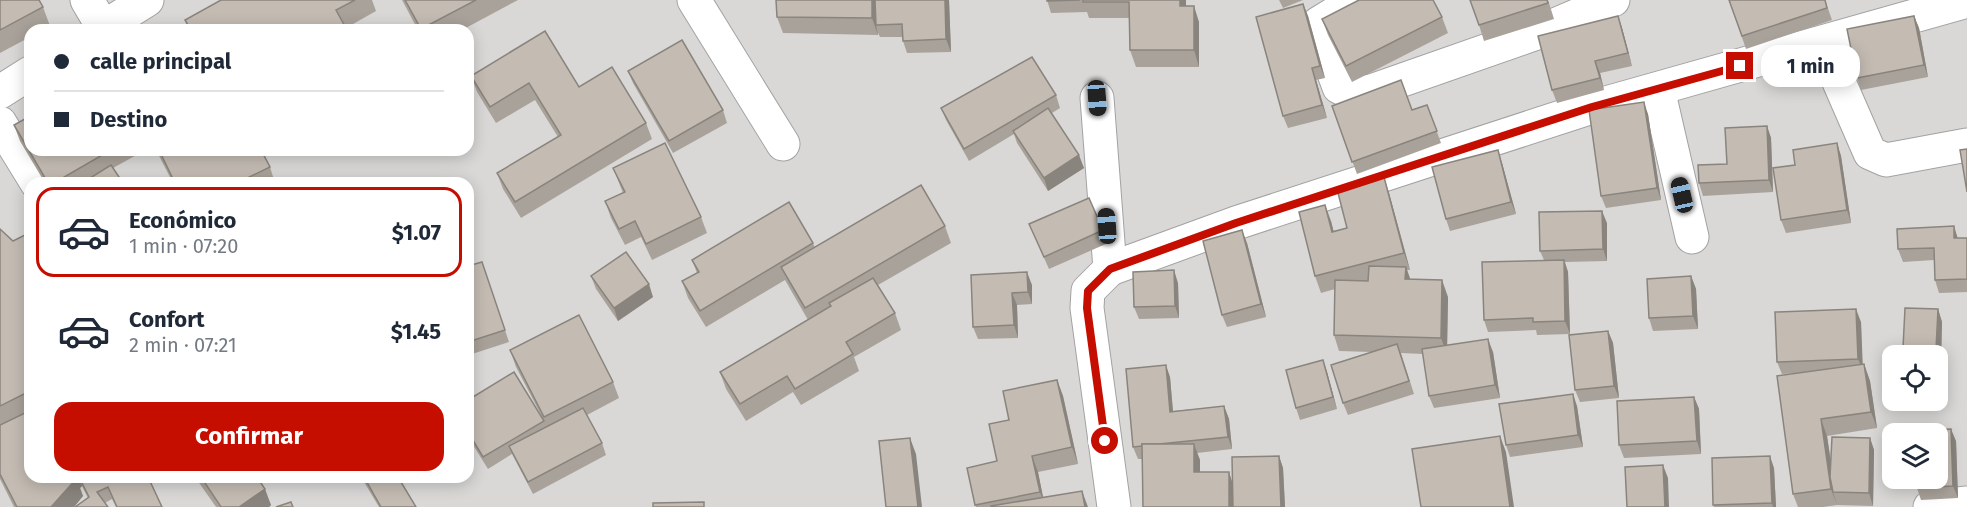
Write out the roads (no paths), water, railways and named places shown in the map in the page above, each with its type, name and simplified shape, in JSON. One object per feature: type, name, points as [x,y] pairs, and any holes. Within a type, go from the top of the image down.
[{"type":"street","points":[[96,19],[147,0]]},
{"type":"street","points":[[694,0],[783,144]]},
{"type":"street","points":[[1357,0],[1319,23],[1320,35],[1340,87],[1353,94],[1371,91],[1534,34],[1613,0]]},
{"type":"street","points":[[1114,507],[1087,308],[1088,291],[1110,269],[1236,223],[1581,111],[1967,1]]},
{"type":"street","points":[[1822,43],[1870,153],[1886,160],[1967,146]]},
{"type":"street","points":[[0,92],[24,77]]},
{"type":"street","points":[[1658,89],[1692,237]]},
{"type":"street","points":[[1097,98],[1110,269]]},
{"type":"street","points":[[0,123],[33,177]]},
{"type":"street","points":[[1930,507],[1967,503]]}]
